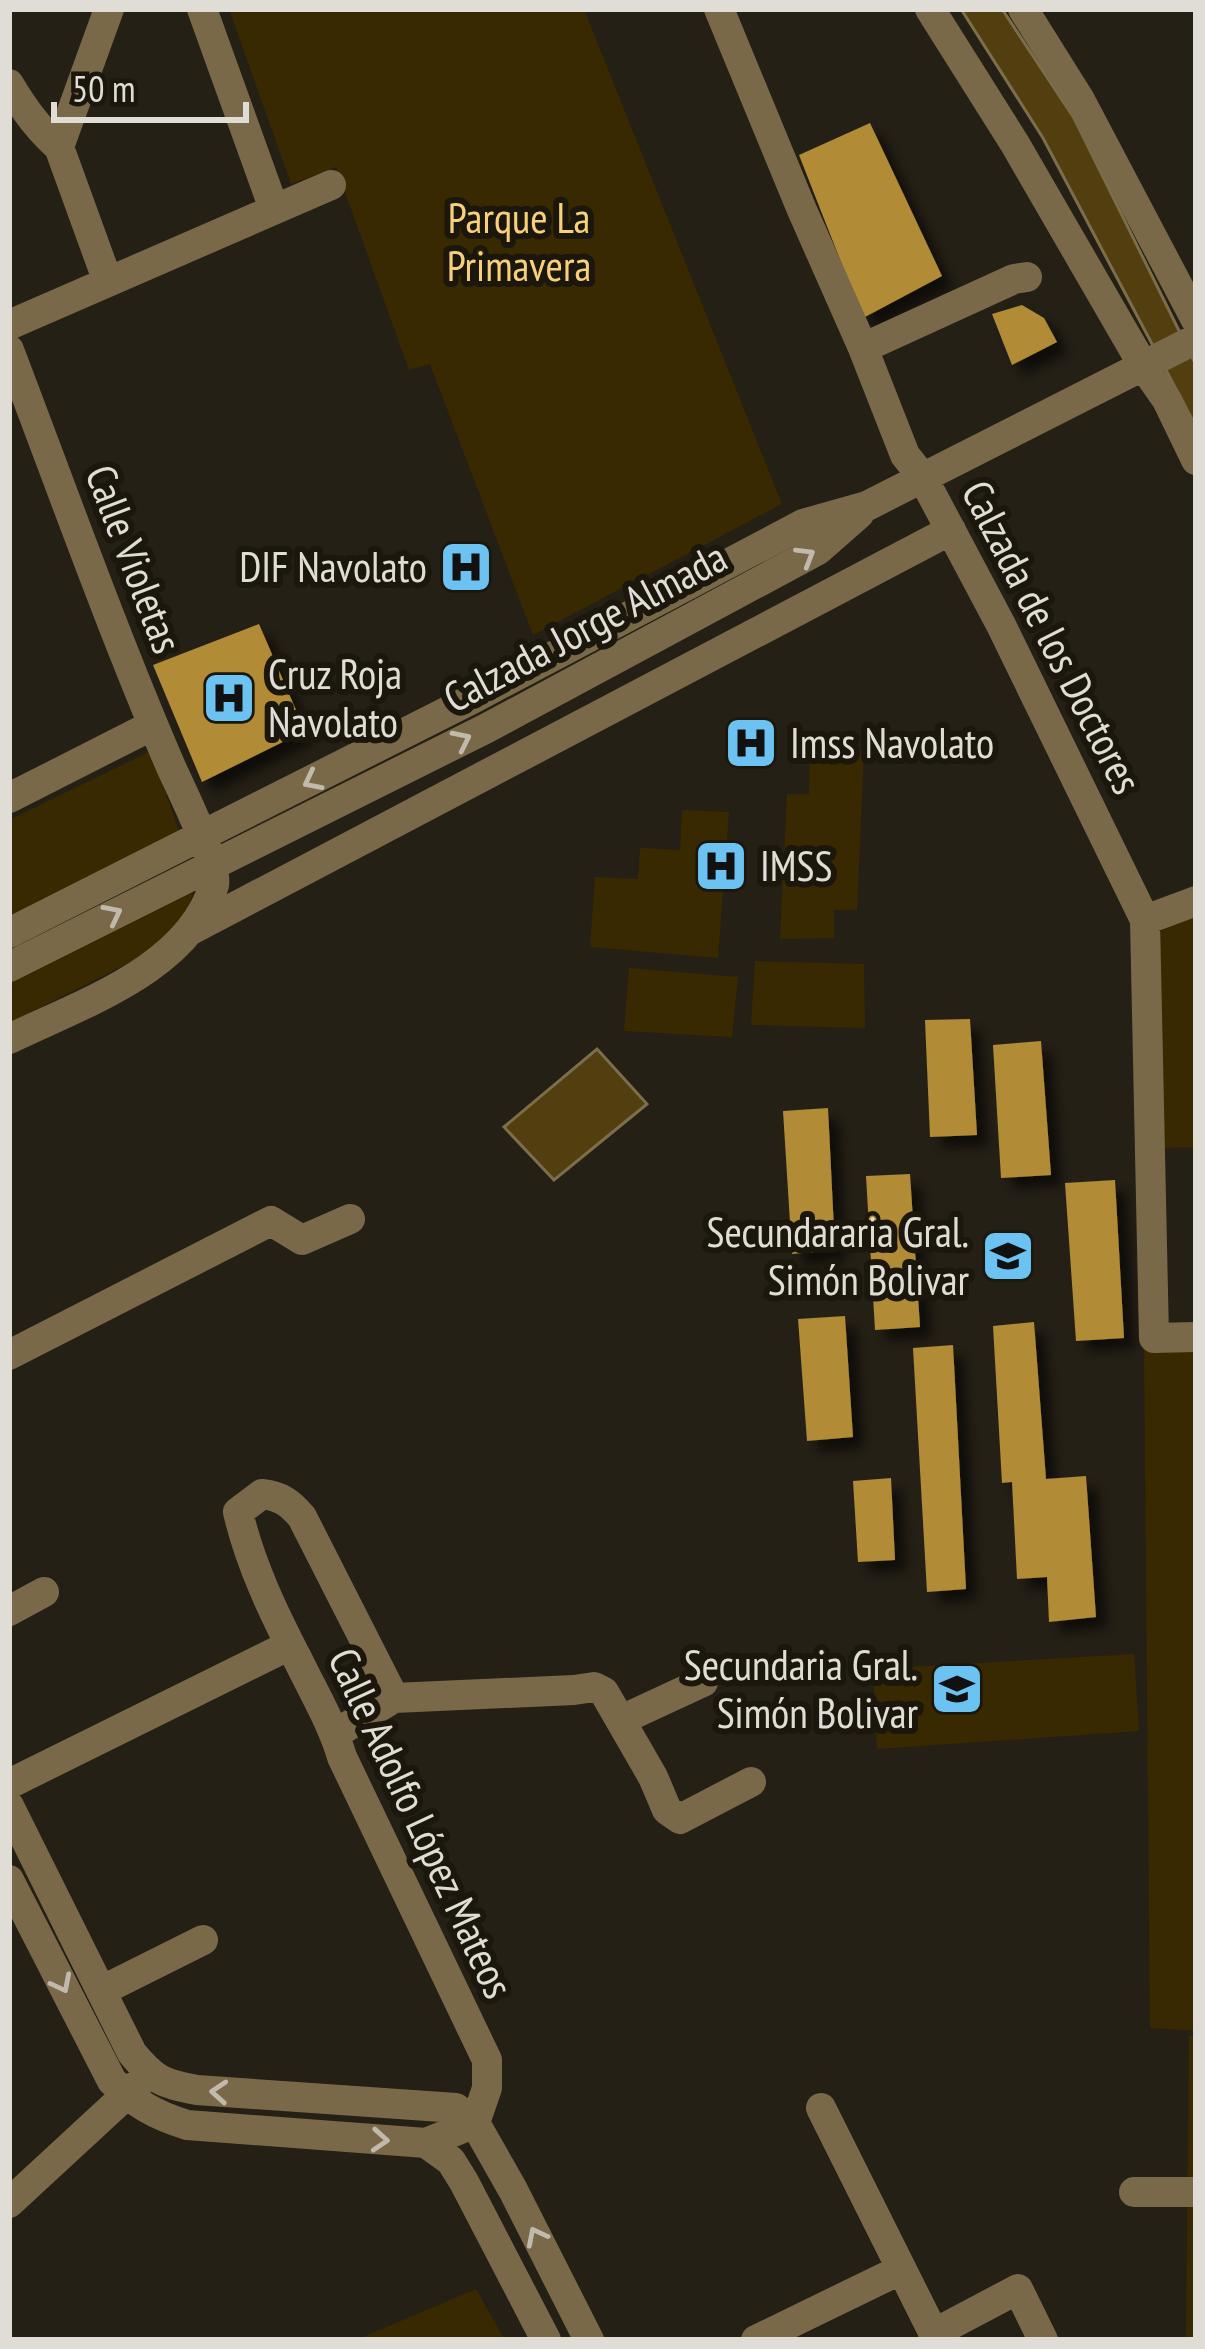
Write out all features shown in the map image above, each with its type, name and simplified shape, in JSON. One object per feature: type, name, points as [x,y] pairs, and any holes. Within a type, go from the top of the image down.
[{"type":"street","points":[[59,147],[109,9]]},
{"type":"street","points":[[202,9],[274,209]]},
{"type":"street","name":"Calzada de los Doctores","points":[[719,9],[905,455],[923,478],[1042,704],[1145,920],[1154,1338],[1196,1336]]},
{"type":"street","points":[[930,9],[1150,364],[1196,460]]},
{"type":"street","points":[[1023,9],[1080,100],[1196,320]]},
{"type":"street","points":[[9,84],[22,107],[59,147],[108,282]]},
{"type":"street","points":[[9,326],[331,185]]},
{"type":"street","points":[[863,348],[1027,277]]},
{"type":"street","name":"Calzada Jorge Almada","points":[[9,933],[487,728],[818,550],[868,506],[1196,339]]},
{"type":"street","name":"Calle Violetas","points":[[9,350],[153,725],[207,851]]},
{"type":"street","points":[[191,930],[951,530]]},
{"type":"street","points":[[9,798],[153,725]]},
{"type":"street","points":[[9,1039],[166,956],[205,910],[216,878],[207,851]]},
{"type":"street","name":"Calzada Jorge Almada","points":[[9,968],[207,851]]},
{"type":"street","points":[[1145,920],[1196,902]]},
{"type":"street","points":[[9,1355],[271,1221],[302,1240],[350,1219]]},
{"type":"street","name":"Calle Adolfo López Mateos","points":[[394,1698],[302,1517],[276,1495],[262,1494],[238,1512],[244,1543],[487,2060],[487,2088],[475,2123]]},
{"type":"street","points":[[9,1611],[44,1592]]},
{"type":"street","points":[[9,1784],[290,1645]]},
{"type":"street","points":[[621,1720],[703,1682]]},
{"type":"street","points":[[335,1734],[394,1698],[594,1687],[604,1692],[668,1810],[680,1819],[751,1782]]},
{"type":"street","points":[[9,1806],[132,2053],[138,2084],[157,2116],[187,2125],[426,2143],[475,2123]]},
{"type":"street","points":[[10,1888],[112,2081],[456,2108],[475,2123],[589,2340]]},
{"type":"street","points":[[101,1991],[203,1940]]},
{"type":"street","points":[[9,2203],[138,2084]]},
{"type":"street","points":[[821,2108],[935,2337],[1018,2288],[1043,2340]]},
{"type":"street","points":[[426,2143],[458,2171],[546,2340]]},
{"type":"street","points":[[1134,2192],[1196,2192]]},
{"type":"street","points":[[756,2340],[900,2270]]},
{"type":"green space","name":"Parque La Primavera","points":[[229,9],[584,9],[782,504],[533,635],[430,364],[409,370],[336,167],[291,184]]},
{"type":"green space","points":[[810,747],[864,750],[857,910],[834,910],[834,938],[780,939],[787,794],[809,794]]},
{"type":"green space","points":[[151,751],[181,837],[9,920],[9,820]]},
{"type":"green space","points":[[682,810],[729,812],[718,958],[590,947],[595,877],[638,879],[640,848],[680,850]]},
{"type":"green space","points":[[190,883],[193,894],[185,920],[144,955],[9,1023],[9,975]]},
{"type":"green space","points":[[1196,912],[1196,1147],[1164,1148],[1159,935],[1164,927]]},
{"type":"green space","points":[[755,961],[864,964],[865,1028],[751,1025]]},
{"type":"green space","points":[[629,968],[738,977],[732,1037],[624,1031]]},
{"type":"green space","points":[[1196,1347],[1196,2031],[1150,2028],[1144,1349]]},
{"type":"green space","points":[[1134,1654],[1139,1731],[877,1749],[873,1669]]},
{"type":"green space","points":[[1189,2036],[1196,2036],[1196,2340],[1186,2340]]},
{"type":"green space","points":[[476,2289],[505,2340],[356,2340]]},
{"type":"shaded area","points":[[961,9],[1002,9],[1074,118],[1196,365],[1196,427],[1043,138]]},
{"type":"shaded area","points":[[597,1049],[647,1104],[554,1180],[504,1127]]},
{"type":"building","points":[[870,123],[942,276],[863,318],[799,155]]},
{"type":"building","points":[[1022,305],[1044,318],[1057,342],[1012,365],[992,314]]},
{"type":"building","name":"Cruz Roja Navolato","points":[[259,624],[305,731],[202,782],[153,665]]},
{"type":"building","points":[[970,1019],[977,1135],[930,1137],[925,1020]]},
{"type":"building","points":[[1041,1041],[1051,1175],[1001,1178],[993,1045]]},
{"type":"building","points":[[828,1108],[835,1250],[792,1254],[783,1111]]},
{"type":"building","points":[[910,1174],[920,1327],[875,1330],[866,1176]]},
{"type":"building","points":[[1115,1180],[1124,1338],[1076,1341],[1065,1183]]},
{"type":"building","points":[[845,1316],[853,1437],[807,1441],[798,1319]]},
{"type":"building","points":[[1034,1322],[1046,1479],[1086,1476],[1096,1617],[1049,1622],[1047,1577],[1017,1579],[1012,1482],[1002,1483],[993,1326]]},
{"type":"building","points":[[953,1345],[966,1589],[927,1592],[913,1348]]},
{"type":"building","points":[[891,1478],[895,1560],[858,1562],[853,1481]]},
{"type":"place","name":"DIF Navolato","points":[[466,567]]},
{"type":"place","name":"Cruz Roja Navolato","points":[[229,698]]},
{"type":"place","name":"Imss Navolato","points":[[751,743]]},
{"type":"place","name":"IMSS","points":[[721,866]]},
{"type":"place","name":"Secundararia Gral. Simón Bolivar","points":[[1008,1256]]},
{"type":"place","name":"Secundaria Gral. Simón Bolivar","points":[[957,1689]]}]
